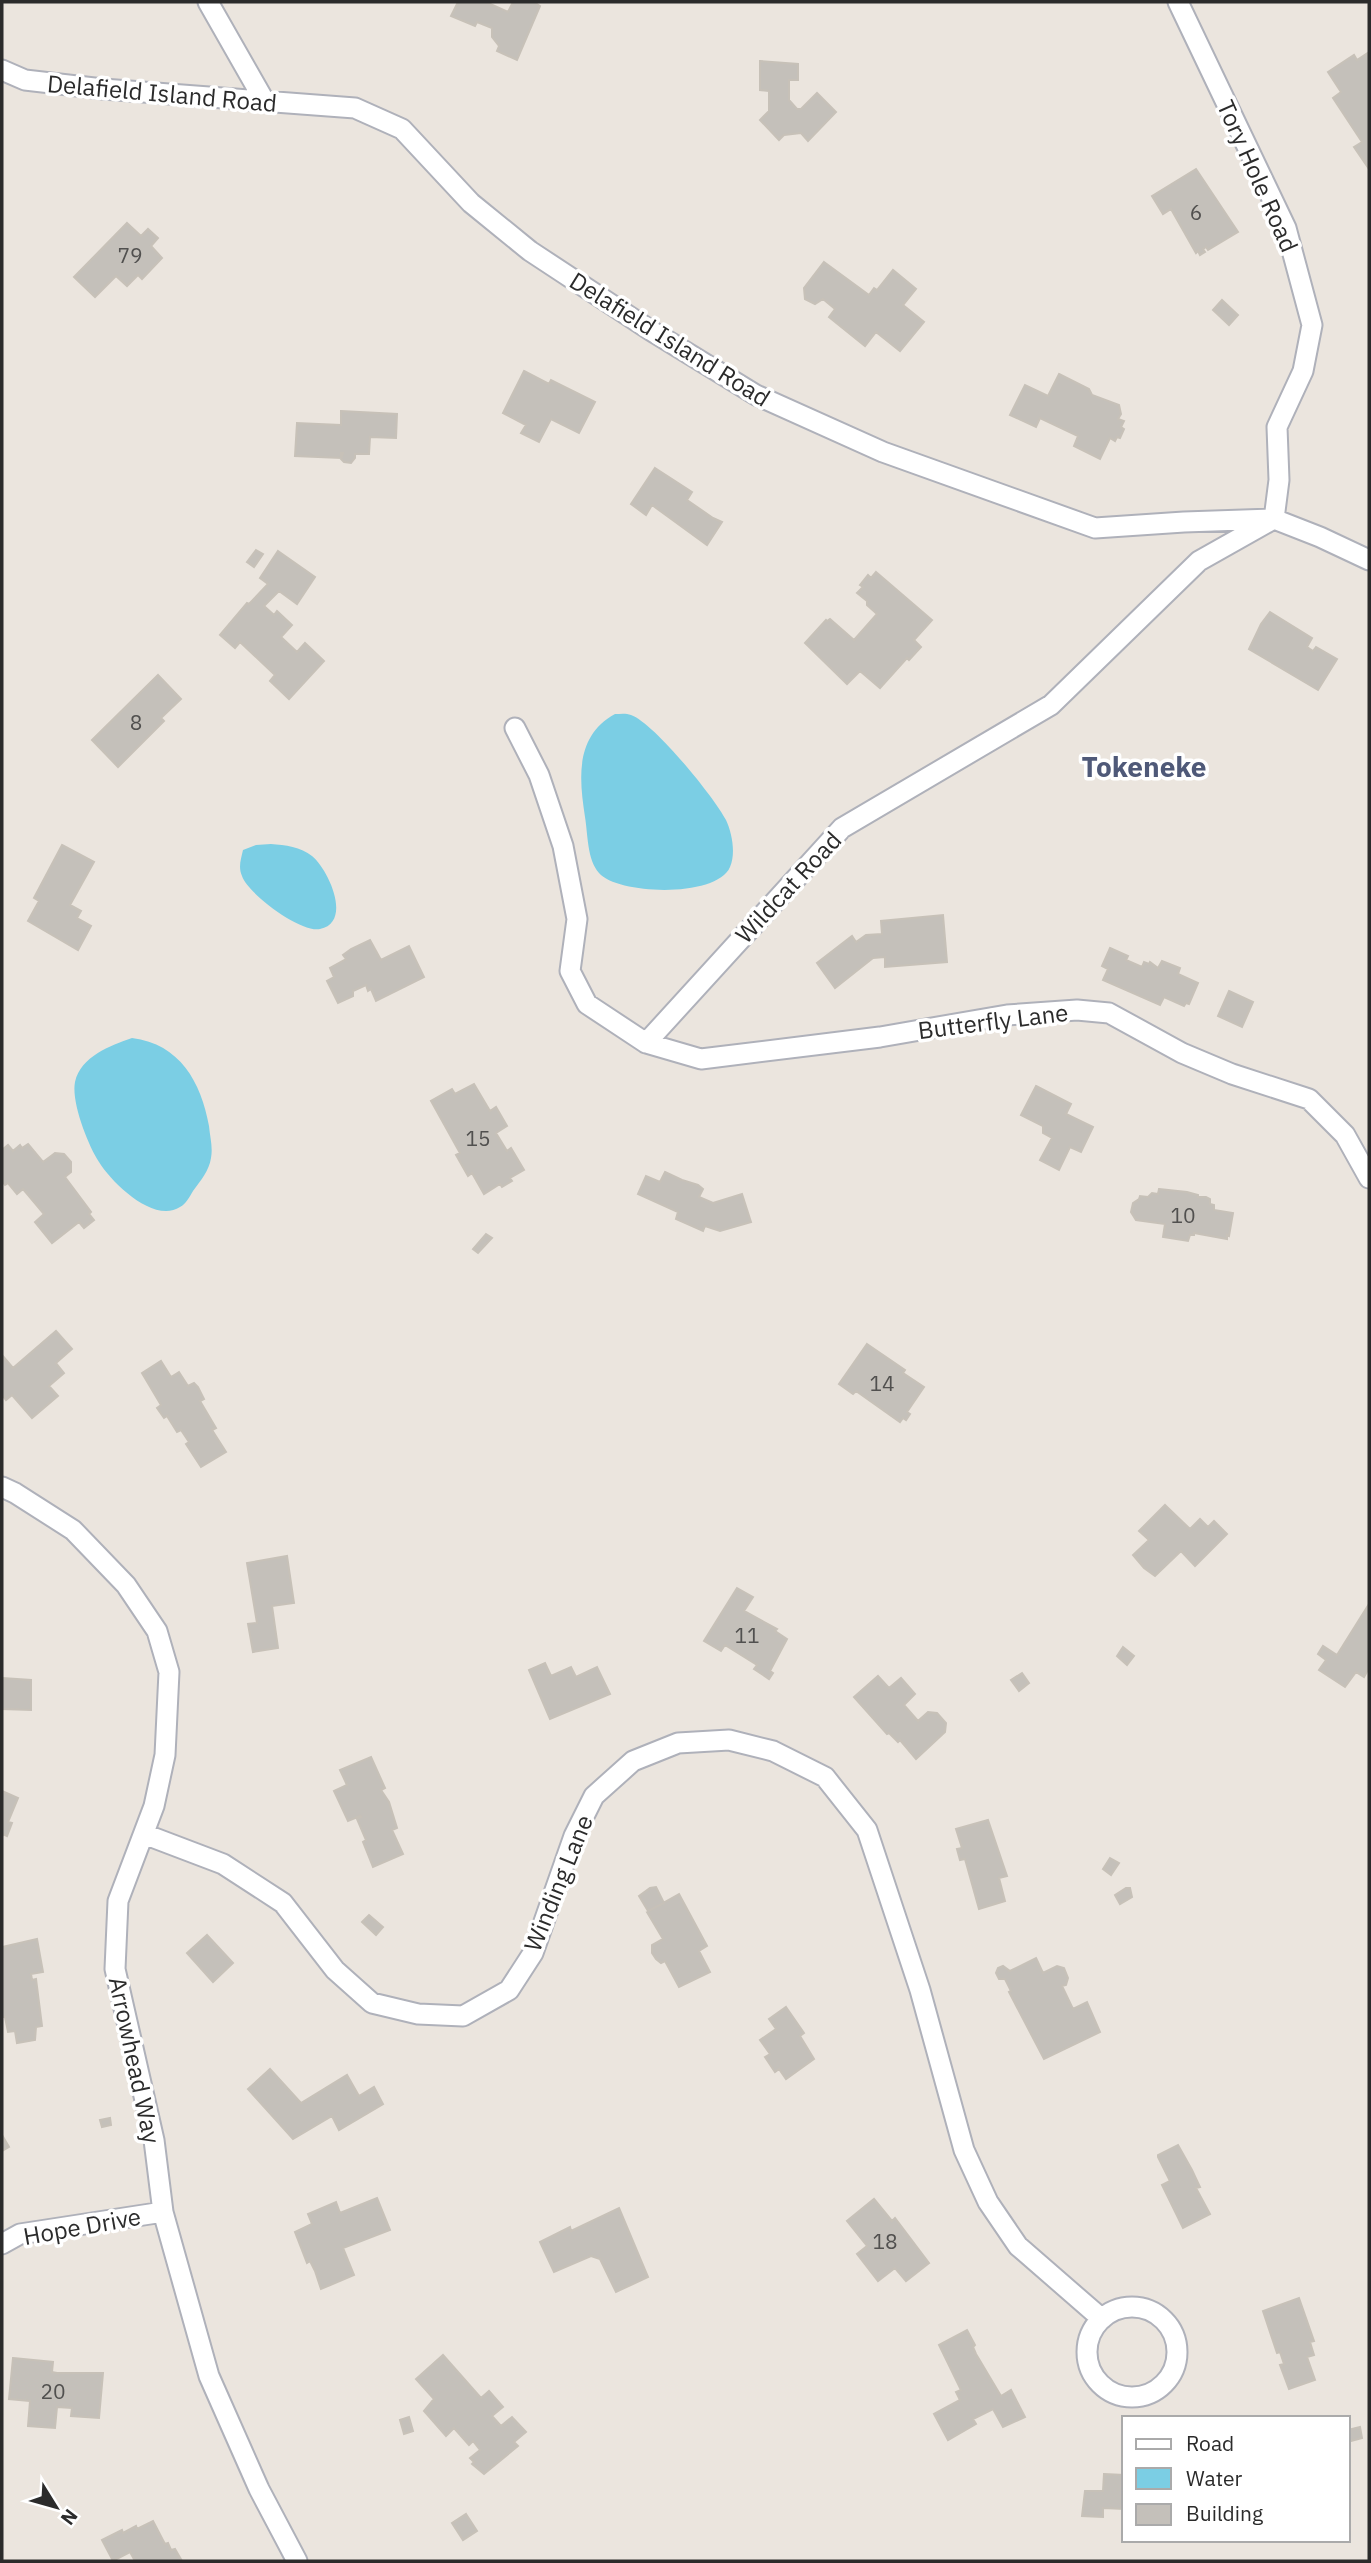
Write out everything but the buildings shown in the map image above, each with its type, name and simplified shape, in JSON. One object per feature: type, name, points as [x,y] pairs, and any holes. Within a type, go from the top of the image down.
[{"type":"street","points":[[208,2],[265,102]]},
{"type":"street","name":"Tory Hole Road","points":[[1178,2],[1286,228],[1312,325],[1303,371],[1277,427],[1279,480],[1274,519]]},
{"type":"street","name":"Delafield Island Road","points":[[2,70],[25,80],[103,89],[355,108],[402,129],[471,203],[530,251],[650,330],[756,395],[883,452],[1096,528],[1274,519],[1369,560]]},
{"type":"street","name":"Wildcat Road","points":[[646,1043],[842,828],[1051,705],[1199,561],[1274,519]]},
{"type":"street","points":[[515,728],[539,775],[563,846],[577,919],[570,971],[587,1004],[646,1043]]},
{"type":"street","name":"Butterfly Lane","points":[[646,1043],[701,1059],[880,1037],[1007,1015],[1077,1010],[1109,1013],[1182,1053],[1232,1074],[1309,1099],[1345,1135],[1369,1178]]},
{"type":"street","name":"Arrowhead Way","points":[[2,1487],[74,1530],[126,1585],[157,1631],[169,1672],[166,1755],[154,1805],[118,1901],[115,1969],[154,2140],[163,2212],[209,2376],[259,2489],[297,2561]]},
{"type":"street","name":"Winding Lane","points":[[144,1834],[223,1864],[283,1903],[335,1970],[372,2003],[418,2014],[463,2016],[509,1990],[533,1953],[574,1836],[594,1796],[633,1761],[678,1743],[729,1740],[774,1751],[825,1777],[867,1830],[920,1990],[964,2150],[988,2202],[1018,2246],[1102,2319]]},
{"type":"street","name":"Hope Drive","points":[[2,2244],[20,2234],[163,2212]]},
{"type":"street","points":[[1135,2307],[1152,2311],[1166,2322],[1175,2337],[1178,2354],[1174,2371],[1163,2386],[1148,2395],[1130,2398],[1113,2394],[1098,2383],[1089,2368],[1087,2350],[1091,2333],[1102,2319],[1117,2309],[1135,2307]]},
{"type":"water","points":[[615,714],[631,715],[654,732],[683,762],[719,809],[728,825],[733,849],[730,867],[721,877],[707,884],[688,888],[645,889],[610,880],[595,867],[589,846],[581,773],[586,746],[602,723]]},
{"type":"water","points":[[271,844],[303,850],[312,856],[325,872],[336,906],[335,916],[330,924],[320,929],[301,925],[276,911],[246,884],[240,869],[243,850],[256,845]]},
{"type":"water","points":[[132,1038],[163,1048],[186,1068],[200,1095],[209,1126],[212,1150],[208,1167],[186,1202],[170,1211],[146,1206],[113,1180],[95,1155],[78,1112],[74,1090],[83,1065],[98,1053]]},
{"type":"district","name":"Tokeneke","points":[[1144,766]]}]
